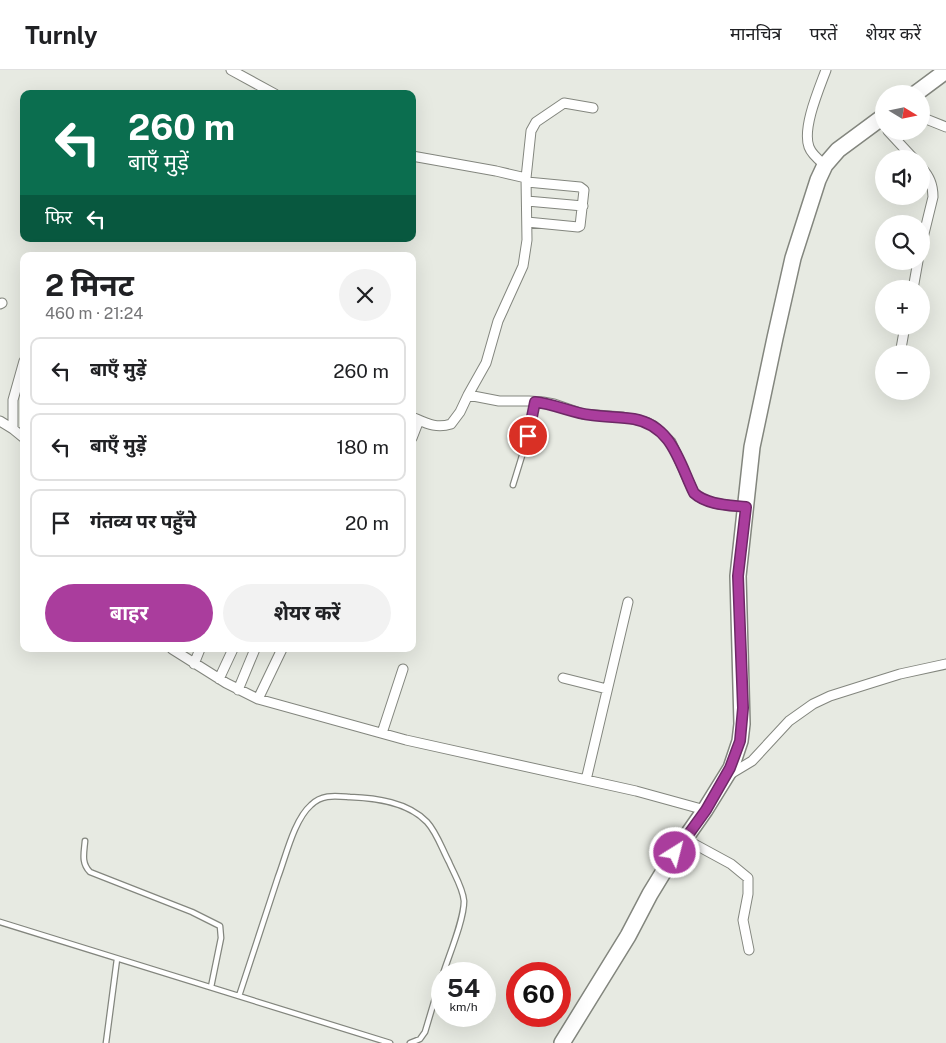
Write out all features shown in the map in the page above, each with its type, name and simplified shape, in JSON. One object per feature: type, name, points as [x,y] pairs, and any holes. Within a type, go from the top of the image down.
[{"type":"main road","points":[[927,85],[946,71]]},
{"type":"main road","points":[[562,1043],[628,936],[655,886],[684,839],[706,810],[736,754],[742,724],[738,576],[752,447],[774,338],[793,258],[818,180],[825,165],[838,150],[875,128]]},
{"type":"street","points":[[232,70],[268,90]]},
{"type":"street","points":[[825,165],[812,154],[808,138],[809,124],[826,70]]},
{"type":"street","points":[[416,419],[429,425],[451,424],[460,412],[486,363],[498,320],[523,266],[527,240],[526,180],[534,124],[564,103],[593,108]]},
{"type":"street","points":[[930,121],[946,127]]},
{"type":"street","points":[[898,140],[906,150]]},
{"type":"street","points":[[416,157],[496,170],[526,180],[582,187],[584,190],[582,223],[579,227],[527,222]]},
{"type":"street","points":[[928,215],[933,196],[933,188],[930,180]]},
{"type":"street","points":[[527,201],[583,206]]},
{"type":"street","points":[[19,431],[13,400],[20,376]]},
{"type":"street","points":[[468,395],[499,401],[554,404],[574,412],[636,420],[654,426],[671,442],[694,493],[699,497],[724,504],[746,507]]},
{"type":"street","points":[[0,421],[19,431]]},
{"type":"street","points":[[586,780],[628,602]]},
{"type":"street","points":[[176,652],[219,680],[258,699],[382,733],[706,810]]},
{"type":"street","points":[[194,664],[199,652]]},
{"type":"street","points":[[219,680],[232,652]]},
{"type":"street","points":[[238,690],[254,652]]},
{"type":"street","points":[[258,699],[281,652]]},
{"type":"street","points":[[725,777],[752,761],[790,721],[813,704],[830,696],[884,679],[946,664]]},
{"type":"street","points":[[382,733],[403,669]]},
{"type":"street","points":[[563,678],[607,689]]},
{"type":"street","points":[[684,839],[731,864],[748,878],[748,894],[743,920],[749,950]]},
{"type":"lane","points":[[513,485],[525,446],[535,402]]},
{"type":"lane","points":[[239,996],[281,869],[301,817],[310,805],[320,798],[331,796],[386,801],[403,806],[427,822],[458,881],[464,900],[447,962]]},
{"type":"lane","points":[[85,841],[83,862],[90,872],[184,909],[220,926],[221,938],[211,988]]},
{"type":"lane","points":[[0,922],[390,1043]]},
{"type":"lane","points":[[106,1043],[117,958]]},
{"type":"lane","points":[[410,1043],[420,1039],[425,1032],[431,1013]]},
{"type":"route","points":[[528,436],[535,402],[554,404],[583,414],[623,417],[646,422],[664,434],[671,442],[679,456],[694,493],[708,501],[746,507],[738,576],[743,708],[740,741],[730,768],[706,810],[675,853]]}]
